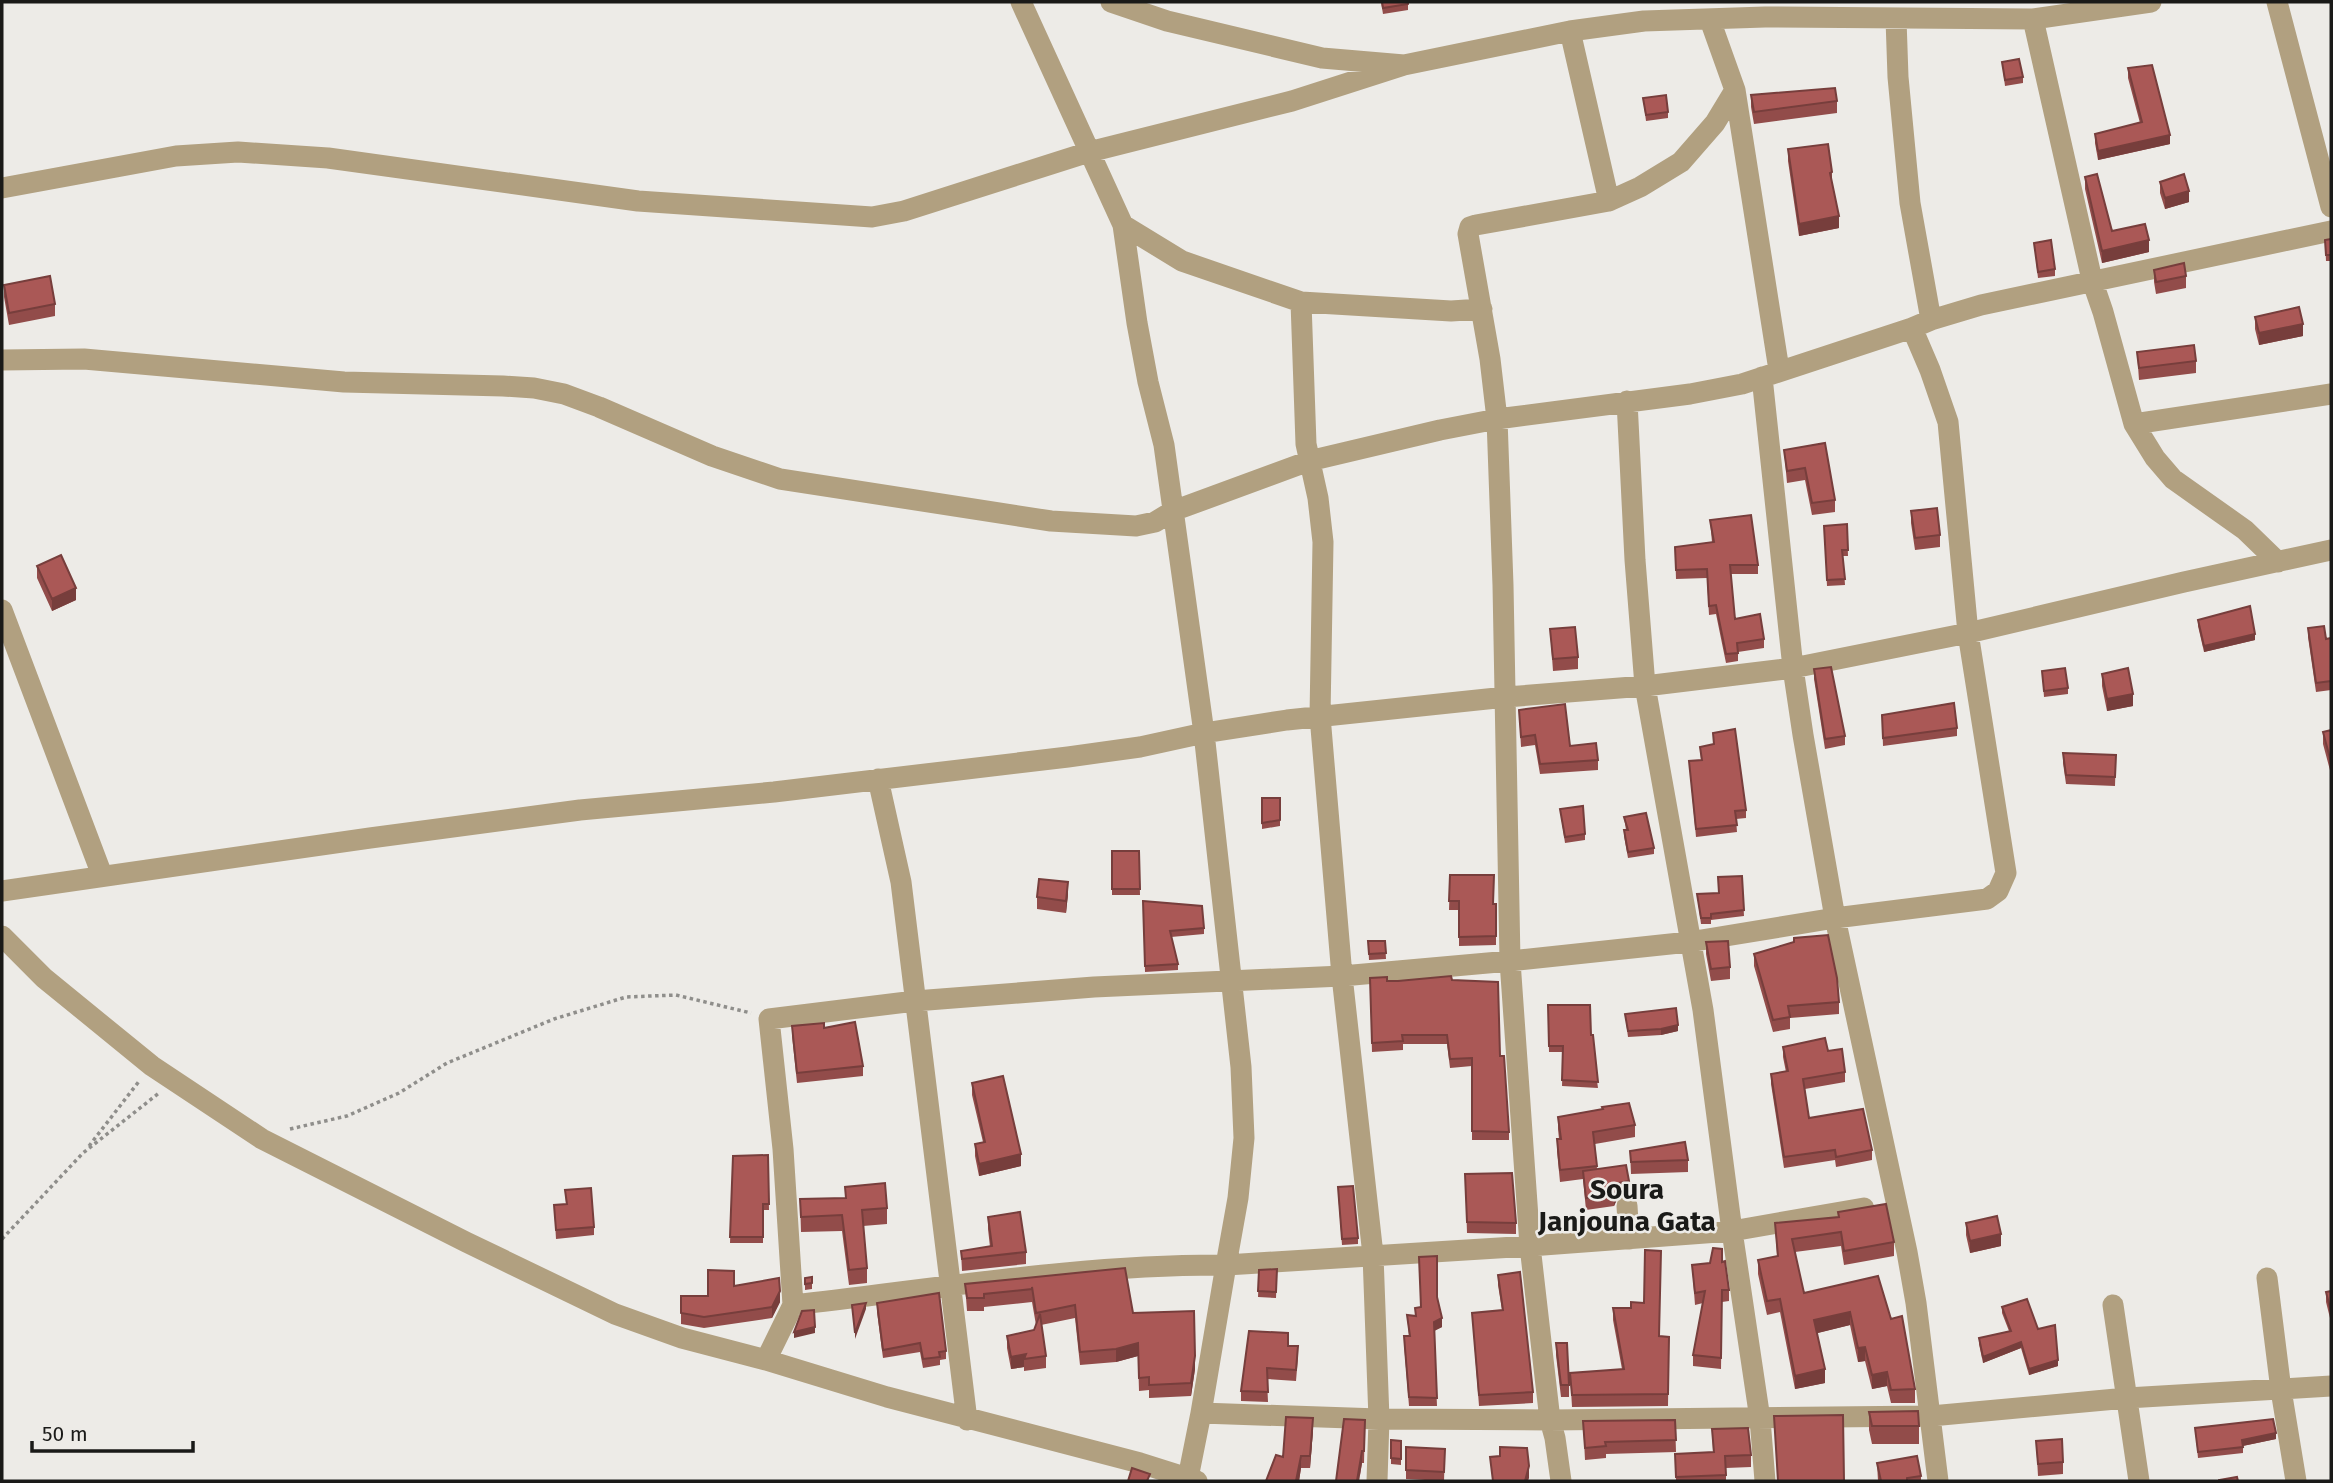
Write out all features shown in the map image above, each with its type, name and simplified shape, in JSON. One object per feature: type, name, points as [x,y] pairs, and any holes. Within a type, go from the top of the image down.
[{"type":"street","points":[[2,936],[44,978],[152,1066],[262,1139],[596,1305],[660,1331],[967,1420],[1193,1479],[1201,1413],[1238,1198],[1244,1138],[1241,1067],[1205,733],[1164,445],[1137,323],[1123,225],[1021,2]]},
{"type":"street","points":[[1111,2],[1167,21],[1322,58],[1404,65]]},
{"type":"street","points":[[2,188],[176,156],[238,152],[328,158],[638,201],[872,217],[904,211],[1088,152],[1292,100],[1404,65],[1570,31],[1644,21],[1896,19],[2042,13],[2151,2]]},
{"type":"street","points":[[2277,2],[2331,207]]},
{"type":"street","points":[[2042,13],[2092,280],[2134,424],[2155,458],[2174,479],[2245,530],[2278,562]]},
{"type":"street","points":[[766,1360],[793,1305],[783,1149],[769,1019],[915,1001],[1094,987],[1342,976],[1510,961],[1689,942],[1835,918],[1987,899],[1998,891],[2006,873],[1968,633],[1948,422],[1930,370],[1922,324],[1898,77],[1896,19]]},
{"type":"street","points":[[1710,20],[1735,90],[1771,373],[1793,668],[1835,918],[1897,1202],[1916,1303],[1938,1481]]},
{"type":"street","points":[[1570,31],[1609,201]]},
{"type":"street","points":[[1561,1481],[1556,1438],[1550,1420],[1530,1247],[1510,961],[1506,697],[1497,419],[1482,309],[1468,234],[1470,227],[1609,201],[1640,187],[1681,162],[1715,123],[1735,90]]},
{"type":"street","points":[[1123,225],[1182,261],[1301,302],[1451,311],[1482,309]]},
{"type":"street","points":[[2,360],[84,359],[344,382],[534,388],[564,394],[600,407],[712,456],[780,479],[1051,521],[1136,526],[1155,522],[1173,511],[1309,461],[1497,419],[1690,394],[1742,384],[1981,305],[2331,231]]},
{"type":"street","points":[[1301,302],[1306,444],[1318,498],[1323,542],[1320,716],[1342,976],[1373,1255],[1379,1419],[1377,1481]]},
{"type":"street","points":[[2134,424],[2331,394]]},
{"type":"street","points":[[1627,401],[1645,686],[1703,1010],[1760,1419],[1765,1481]]},
{"type":"street","points":[[2,891],[580,810],[774,792],[1087,755],[1205,733],[1320,716],[1645,686],[1793,668],[1968,633],[2331,550]]},
{"type":"street","points":[[2,610],[102,875]]},
{"type":"street","points":[[878,779],[901,882],[967,1420]]},
{"type":"street","points":[[793,1305],[1118,1268],[1226,1265],[1530,1247],[1732,1231],[1897,1202]]},
{"type":"street","points":[[1627,1206],[1629,1239]]},
{"type":"street","points":[[2267,1278],[2296,1481]]},
{"type":"street","points":[[2113,1305],[2139,1481]]},
{"type":"street","points":[[1201,1413],[1379,1419],[1550,1420],[1931,1416],[2127,1398],[2331,1386]]},
{"type":"path","points":[[317,1124],[374,1105],[447,1063],[554,1019],[626,997],[676,995],[734,1007],[769,1019]]},
{"type":"path","points":[[2,1239],[83,1153],[152,1066]]},
{"type":"path","points":[[83,1153],[173,1082]]},
{"type":"building","points":[[1382,2],[1408,2],[1408,4],[1383,8]]},
{"type":"building","points":[[2019,59],[2023,77],[2005,80],[2002,62]]},
{"type":"building","points":[[2152,65],[2170,135],[2098,151],[2095,134],[2142,122],[2128,68]]},
{"type":"building","points":[[1835,88],[1837,101],[1754,112],[1751,95]]},
{"type":"building","points":[[1666,95],[1668,112],[1646,115],[1643,98]]},
{"type":"building","points":[[1828,144],[1830,173],[1839,216],[1799,224],[1788,149]]},
{"type":"building","points":[[2097,174],[2112,231],[2145,224],[2149,240],[2102,251],[2085,177]]},
{"type":"building","points":[[2184,174],[2189,191],[2165,198],[2160,182]]},
{"type":"building","points":[[2331,239],[2331,255],[2326,255],[2325,240]]},
{"type":"building","points":[[2051,240],[2055,269],[2038,272],[2034,243]]},
{"type":"building","points":[[2184,263],[2186,276],[2156,282],[2154,270]]},
{"type":"building","points":[[50,276],[55,304],[9,313],[4,285]]},
{"type":"building","points":[[2299,307],[2303,324],[2259,333],[2255,317]]},
{"type":"building","points":[[2194,345],[2196,361],[2139,368],[2137,352]]},
{"type":"building","points":[[1825,443],[1835,500],[1812,503],[1805,468],[1787,471],[1784,450]]},
{"type":"building","points":[[1937,508],[1940,535],[1915,538],[1911,511]]},
{"type":"building","points":[[1751,515],[1758,565],[1730,565],[1735,619],[1760,614],[1764,639],[1737,643],[1738,653],[1726,654],[1716,605],[1709,606],[1707,569],[1676,570],[1675,547],[1714,542],[1710,520]]},
{"type":"building","points":[[1847,524],[1848,550],[1842,550],[1845,579],[1827,580],[1824,526]]},
{"type":"building","points":[[61,555],[76,588],[52,599],[37,566]]},
{"type":"building","points":[[2250,606],[2255,634],[2204,646],[2198,620]]},
{"type":"building","points":[[2324,626],[2326,639],[2331,638],[2331,681],[2316,683],[2308,628]]},
{"type":"building","points":[[1575,627],[1578,657],[1553,659],[1550,629]]},
{"type":"building","points":[[1831,667],[1845,736],[1825,739],[1814,669]]},
{"type":"building","points":[[2065,668],[2068,688],[2044,691],[2042,671]]},
{"type":"building","points":[[2128,668],[2133,694],[2107,699],[2102,674]]},
{"type":"building","points":[[1954,703],[1957,728],[1883,738],[1882,715]]},
{"type":"building","points":[[1565,704],[1570,746],[1596,743],[1598,760],[1540,764],[1535,735],[1521,737],[1519,710]]},
{"type":"building","points":[[1735,729],[1746,810],[1735,811],[1737,825],[1696,829],[1689,761],[1702,760],[1700,747],[1714,744],[1713,733]]},
{"type":"building","points":[[2331,730],[2331,762],[2323,732]]},
{"type":"building","points":[[2063,753],[2116,755],[2115,777],[2066,775]]},
{"type":"building","points":[[1262,798],[1280,798],[1280,820],[1262,823]]},
{"type":"building","points":[[1583,806],[1585,834],[1565,837],[1560,809]]},
{"type":"building","points":[[1646,813],[1654,848],[1628,852],[1624,830],[1628,830],[1624,817]]},
{"type":"building","points":[[1112,851],[1139,851],[1140,889],[1112,889]]},
{"type":"building","points":[[1450,875],[1494,875],[1496,936],[1459,937],[1459,901],[1449,901]]},
{"type":"building","points":[[1742,876],[1744,910],[1711,914],[1711,918],[1701,918],[1697,894],[1719,893],[1718,877]]},
{"type":"building","points":[[1039,879],[1068,882],[1066,901],[1037,897]]},
{"type":"building","points":[[1143,901],[1202,906],[1204,928],[1170,931],[1178,964],[1145,966]]},
{"type":"building","points":[[1828,935],[1839,1002],[1788,1006],[1790,1017],[1773,1020],[1754,954],[1794,942],[1794,938]]},
{"type":"building","points":[[1368,941],[1385,941],[1386,953],[1369,954]]},
{"type":"building","points":[[1728,941],[1730,967],[1711,969],[1706,942]]},
{"type":"building","points":[[1451,976],[1452,980],[1498,982],[1500,1056],[1504,1056],[1509,1132],[1472,1131],[1472,1058],[1450,1059],[1447,1035],[1402,1035],[1403,1041],[1372,1043],[1370,978],[1387,977],[1387,981],[1398,981]]},
{"type":"building","points":[[1548,1005],[1590,1005],[1591,1035],[1598,1082],[1562,1080],[1563,1046],[1549,1046]]},
{"type":"building","points":[[1676,1008],[1678,1025],[1628,1031],[1625,1014]]},
{"type":"building","points":[[855,1022],[863,1066],[797,1073],[792,1026],[824,1023],[824,1028]]},
{"type":"building","points":[[1825,1038],[1828,1051],[1842,1049],[1845,1072],[1803,1079],[1809,1118],[1863,1109],[1872,1150],[1836,1157],[1835,1150],[1784,1157],[1771,1074],[1788,1071],[1783,1047]]},
{"type":"building","points":[[1003,1076],[1021,1154],[979,1164],[975,1144],[985,1142],[972,1083]]},
{"type":"building","points":[[1629,1103],[1635,1125],[1593,1132],[1597,1166],[1560,1170],[1557,1139],[1561,1139],[1558,1117]]},
{"type":"building","points":[[1685,1142],[1688,1160],[1631,1162],[1630,1151]]},
{"type":"building","points":[[768,1155],[769,1204],[763,1204],[763,1237],[730,1237],[733,1156]]},
{"type":"building","points":[[1626,1165],[1629,1181],[1619,1183],[1614,1194],[1586,1198],[1583,1171]]},
{"type":"building","points":[[1512,1173],[1516,1223],[1467,1222],[1465,1174]]},
{"type":"building","points":[[885,1183],[887,1208],[862,1210],[867,1268],[849,1270],[842,1215],[801,1217],[800,1199],[846,1198],[845,1187]]},
{"type":"building","points":[[1353,1186],[1358,1238],[1342,1239],[1338,1187]]},
{"type":"building","points":[[591,1188],[594,1227],[556,1230],[554,1205],[567,1204],[565,1190]]},
{"type":"building","points":[[1886,1204],[1894,1242],[1844,1251],[1841,1232],[1792,1239],[1804,1293],[1878,1276],[1891,1319],[1902,1316],[1915,1389],[1891,1390],[1887,1372],[1872,1375],[1865,1347],[1858,1348],[1850,1312],[1814,1320],[1825,1369],[1795,1376],[1780,1299],[1767,1301],[1758,1260],[1778,1256],[1775,1223],[1839,1217],[1838,1212]]},
{"type":"building","points":[[1020,1212],[1026,1252],[962,1259],[961,1251],[992,1246],[988,1217]]},
{"type":"building","points":[[1997,1216],[2001,1234],[1970,1241],[1966,1223]]},
{"type":"building","points":[[1713,1248],[1722,1249],[1722,1262],[1725,1261],[1729,1290],[1722,1290],[1721,1358],[1693,1355],[1705,1291],[1695,1293],[1692,1265],[1710,1263]]},
{"type":"building","points":[[1645,1250],[1661,1251],[1659,1336],[1669,1337],[1668,1394],[1572,1395],[1570,1373],[1624,1369],[1613,1308],[1631,1308],[1631,1302],[1644,1303]]},
{"type":"building","points":[[1437,1256],[1437,1297],[1442,1318],[1434,1322],[1437,1398],[1409,1397],[1404,1336],[1410,1336],[1407,1315],[1416,1316],[1415,1308],[1421,1307],[1419,1257]]},
{"type":"building","points":[[1125,1268],[1133,1313],[1194,1311],[1195,1356],[1191,1383],[1149,1385],[1149,1377],[1139,1378],[1138,1343],[1116,1349],[1080,1352],[1075,1305],[1036,1313],[1032,1287],[984,1294],[984,1298],[967,1298],[965,1284]]},
{"type":"building","points":[[1277,1269],[1276,1292],[1258,1291],[1259,1270]]},
{"type":"building","points":[[708,1270],[734,1271],[734,1286],[779,1278],[780,1291],[772,1307],[704,1317],[681,1313],[681,1296],[708,1296]]},
{"type":"building","points":[[1520,1272],[1533,1392],[1479,1395],[1472,1313],[1503,1310],[1498,1275]]},
{"type":"building","points":[[812,1277],[812,1283],[805,1284],[805,1278]]},
{"type":"building","points":[[2331,1291],[2331,1312],[2326,1292]]},
{"type":"building","points":[[939,1293],[946,1351],[939,1352],[940,1357],[923,1359],[920,1343],[883,1350],[877,1303]]},
{"type":"building","points":[[2027,1299],[2038,1329],[2055,1325],[2058,1360],[2029,1369],[2021,1342],[1983,1357],[1979,1338],[2011,1331],[2002,1307]]},
{"type":"building","points":[[866,1303],[855,1333],[852,1305]]},
{"type":"building","points":[[814,1310],[815,1327],[794,1332],[802,1311]]},
{"type":"building","points":[[1040,1314],[1046,1356],[1024,1359],[1026,1354],[1011,1357],[1007,1336],[1034,1330]]},
{"type":"building","points":[[1249,1331],[1288,1333],[1288,1346],[1298,1346],[1296,1370],[1267,1368],[1268,1392],[1241,1391]]},
{"type":"building","points":[[1556,1343],[1567,1343],[1569,1385],[1561,1385]]},
{"type":"building","points":[[1918,1411],[1919,1426],[1872,1426],[1869,1412]]},
{"type":"building","points":[[1843,1415],[1844,1481],[1778,1481],[1774,1416]]},
{"type":"building","points":[[1286,1417],[1313,1418],[1310,1456],[1301,1456],[1296,1481],[1266,1481],[1276,1455],[1283,1457]]},
{"type":"building","points":[[1344,1419],[1365,1420],[1364,1451],[1357,1481],[1336,1481]]},
{"type":"building","points":[[2273,1419],[2276,1433],[2242,1440],[2243,1447],[2198,1452],[2195,1428]]},
{"type":"building","points":[[1675,1420],[1676,1440],[1605,1442],[1606,1446],[1585,1448],[1583,1421]]},
{"type":"building","points":[[1748,1428],[1751,1455],[1725,1456],[1726,1475],[1676,1477],[1675,1454],[1714,1452],[1712,1429]]},
{"type":"building","points":[[2062,1439],[2063,1462],[2038,1464],[2036,1441]]},
{"type":"building","points":[[1391,1440],[1401,1441],[1401,1459],[1391,1458]]},
{"type":"building","points":[[1406,1447],[1445,1449],[1444,1472],[1406,1470]]},
{"type":"building","points":[[1500,1447],[1527,1448],[1529,1466],[1525,1481],[1493,1481],[1490,1457],[1500,1456]]},
{"type":"building","points":[[1917,1456],[1921,1476],[1907,1478],[1907,1481],[1881,1481],[1877,1463]]},
{"type":"building","points":[[1132,1468],[1150,1474],[1147,1481],[1128,1481]]},
{"type":"building","points":[[2237,1477],[2238,1481],[2219,1481],[2219,1480]]},
{"type":"district","name":"Soura Janjouna Gata","points":[[1627,1205]]}]
